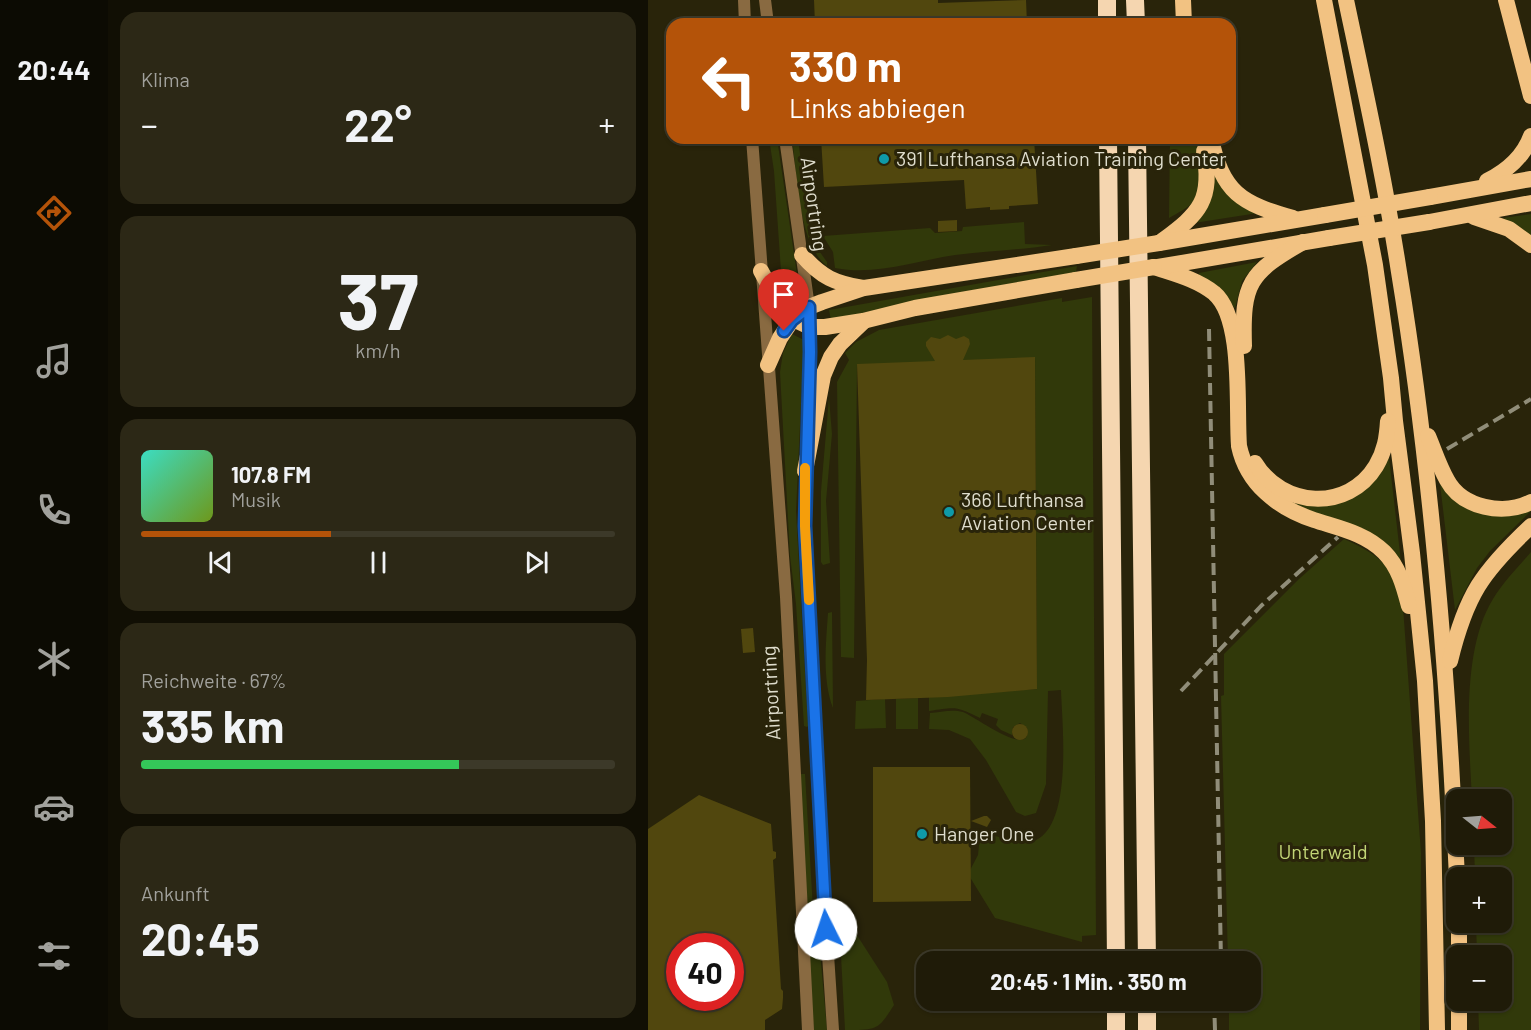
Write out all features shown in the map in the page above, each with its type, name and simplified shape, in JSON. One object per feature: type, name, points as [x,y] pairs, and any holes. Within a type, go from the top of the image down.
[{"type":"highway","points":[[1107,0],[1107,18]]},
{"type":"highway","points":[[1135,0],[1136,18]]},
{"type":"highway","points":[[1182,0],[1184,18]]},
{"type":"highway","points":[[1191,0],[1192,18]]},
{"type":"highway","points":[[1346,0],[1397,260],[1421,419],[1447,677],[1456,867]]},
{"type":"highway","points":[[1506,0],[1531,96]]},
{"type":"highway","points":[[1515,0],[1531,62]]},
{"type":"highway","points":[[1324,4],[1375,265],[1391,378],[1425,681],[1433,821],[1437,1030]]},
{"type":"highway","points":[[1471,189],[1512,166],[1528,146],[1531,136]]},
{"type":"highway","points":[[1108,144],[1116,951]]},
{"type":"highway","points":[[1137,144],[1147,951]]},
{"type":"highway","points":[[1179,235],[1206,194],[1208,170],[1203,144]]},
{"type":"highway","points":[[1213,144],[1220,173],[1245,201],[1297,219]]},
{"type":"highway","points":[[768,365],[784,331],[792,320],[809,307],[864,288],[1159,243],[1179,235],[1325,215],[1531,179]]},
{"type":"highway","points":[[761,271],[780,309],[792,320],[810,327],[825,327],[863,321],[915,308],[1154,267],[1184,269],[1303,242],[1470,216],[1531,203]]},
{"type":"highway","points":[[1470,216],[1509,229],[1531,245]]},
{"type":"highway","points":[[1303,242],[1272,260],[1257,273],[1246,294],[1244,308],[1245,432],[1250,452],[1259,469],[1279,489],[1293,496],[1330,497],[1358,486],[1375,467],[1385,447],[1391,378]]},
{"type":"highway","points":[[802,255],[813,268],[832,281],[864,288]]},
{"type":"highway","points":[[1184,269],[1216,294],[1230,319],[1235,352],[1239,446],[1250,473],[1261,489],[1276,502],[1305,517],[1365,538],[1385,554],[1400,575],[1405,590],[1425,681]]},
{"type":"highway","points":[[805,471],[823,376],[831,357],[840,344],[863,321]]},
{"type":"highway","points":[[1421,419],[1447,481],[1463,497],[1485,507],[1496,508],[1514,508],[1531,502]]},
{"type":"highway","points":[[1447,677],[1458,628],[1473,593],[1490,566],[1531,526]]},
{"type":"highway","points":[[1116,1011],[1116,1030]]},
{"type":"highway","points":[[1147,1011],[1147,1030]]},
{"type":"highway","points":[[1459,1011],[1459,1030]]},
{"type":"street","points":[[744,0],[745,18]]},
{"type":"street","points":[[765,0],[767,18]]},
{"type":"street","name":"Airportring","points":[[752,144],[786,597],[808,1030]]},
{"type":"street","name":"Airportring","points":[[786,144],[809,307],[805,526],[818,805],[833,1030]]},
{"type":"green space","points":[[770,144],[778,144],[799,288],[797,297],[792,301],[786,297],[782,285]]},
{"type":"green space","points":[[793,144],[799,144],[810,233],[827,262],[827,266],[817,256],[810,242],[804,225]]},
{"type":"green space","points":[[1170,144],[1197,144],[1202,180],[1198,195],[1185,209],[1169,218]]},
{"type":"green space","points":[[1213,168],[1258,213],[1194,223]]},
{"type":"green space","points":[[1531,214],[1531,237],[1503,218]]},
{"type":"green space","points":[[1024,222],[1025,244],[1052,245],[955,255],[880,269],[835,268],[833,252],[823,236],[930,228],[935,233],[962,231],[963,227]]},
{"type":"green space","points":[[1257,262],[1242,281],[1235,308],[1199,275],[1199,273]]},
{"type":"green space","points":[[1077,266],[1076,272],[939,296],[831,320],[829,310]]},
{"type":"green space","points":[[1092,297],[1096,935],[1082,936],[1082,942],[995,918],[968,874],[978,855],[980,835],[1027,843],[1045,834],[1054,818],[1060,798],[1062,775],[1061,690],[1048,691],[1046,784],[1036,813],[1025,816],[1016,812],[986,760],[970,739],[949,730],[929,729],[930,713],[955,711],[963,712],[1001,734],[1021,740],[1026,737],[1027,728],[1020,723],[1013,727],[1012,735],[996,725],[998,719],[982,713],[980,718],[956,708],[929,711],[929,697],[1037,689],[1035,358],[857,365],[854,658],[841,657],[837,382],[849,360],[845,353],[856,342],[879,330],[1062,298],[1062,302]]},
{"type":"green space","points":[[792,334],[804,340],[796,511],[807,727],[804,726],[796,604],[790,556],[780,372],[783,353]]},
{"type":"green space","points":[[829,398],[832,434],[826,501],[830,563],[823,565],[821,562],[821,491]]},
{"type":"green space","points":[[1389,457],[1401,562],[1293,504],[1290,500],[1326,504]]},
{"type":"green space","points":[[1440,484],[1456,498],[1531,511],[1490,551],[1477,568],[1455,610]]},
{"type":"green space","name":"Unterwald","points":[[1344,539],[1368,551],[1384,564],[1395,581],[1403,607],[1421,853],[1420,1030],[1229,1030],[1229,1011],[1261,1011],[1261,951],[1228,951],[1221,696],[1224,695],[1224,654],[1299,579]]},
{"type":"green space","points":[[1531,552],[1531,1030],[1479,1030],[1478,1011],[1512,1011],[1512,945],[1477,945],[1476,933],[1512,933],[1512,867],[1475,867],[1474,855],[1512,855],[1512,789],[1472,789],[1469,724],[1469,696],[1476,644],[1483,620],[1493,599]]},
{"type":"green space","points":[[832,612],[833,708],[827,685],[826,661],[828,613]]},
{"type":"green space","points":[[918,698],[918,729],[896,729],[896,699]]},
{"type":"green space","points":[[885,699],[886,728],[855,729],[856,701]]},
{"type":"green space","points":[[800,774],[805,774],[813,909],[820,952],[827,1030],[814,1030],[812,1015]]},
{"type":"green space","points":[[844,915],[887,982],[894,1005],[880,1024],[871,1029],[845,1030],[840,937]]},
{"type":"building","points":[[814,0],[938,0],[938,3],[1026,0],[1027,18],[815,18]]},
{"type":"building","points":[[821,144],[1034,144],[1038,204],[1009,206],[1009,209],[990,210],[990,207],[966,209],[964,180],[824,187]]},
{"type":"building","points":[[957,220],[957,231],[938,232],[938,221]]},
{"type":"building","name":"366 Lufthansa Aviation Center","points":[[948,335],[956,339],[964,336],[969,339],[970,344],[963,360],[1035,357],[1037,689],[948,697],[866,700],[867,660],[857,364],[935,361],[926,342],[931,337],[940,339]]},
{"type":"building","points":[[753,628],[755,652],[743,653],[741,629]]},
{"type":"building","points":[[1017,724],[1023,724],[1028,732],[1026,738],[1017,740],[1012,735],[1012,729]]},
{"type":"building","name":"Hanger One","points":[[873,767],[970,767],[971,901],[873,902]]},
{"type":"building","points":[[699,795],[771,824],[773,851],[776,852],[776,858],[773,860],[781,989],[783,991],[782,1009],[765,1020],[765,1030],[648,1030],[648,829]]},
{"type":"building","points":[[984,816],[991,820],[987,827],[971,821]]},
{"type":"railway","points":[[1209,329],[1221,951]]},
{"type":"railway","points":[[1447,449],[1531,399]]},
{"type":"railway","points":[[1181,691],[1261,606],[1338,537]]},
{"type":"railway","points":[[1214,1011],[1215,1030]]},
{"type":"slow traffic","points":[[805,468],[804,501],[809,600]]},
{"type":"place","name":"391 Lufthansa Aviation Training Center","points":[[884,159]]},
{"type":"place","name":"366 Lufthansa Aviation Center","points":[[949,512]]},
{"type":"place","name":"Hanger One","points":[[922,834]]},
{"type":"route","points":[[784,331],[792,320],[809,307],[810,352],[804,501],[826,929]]}]
